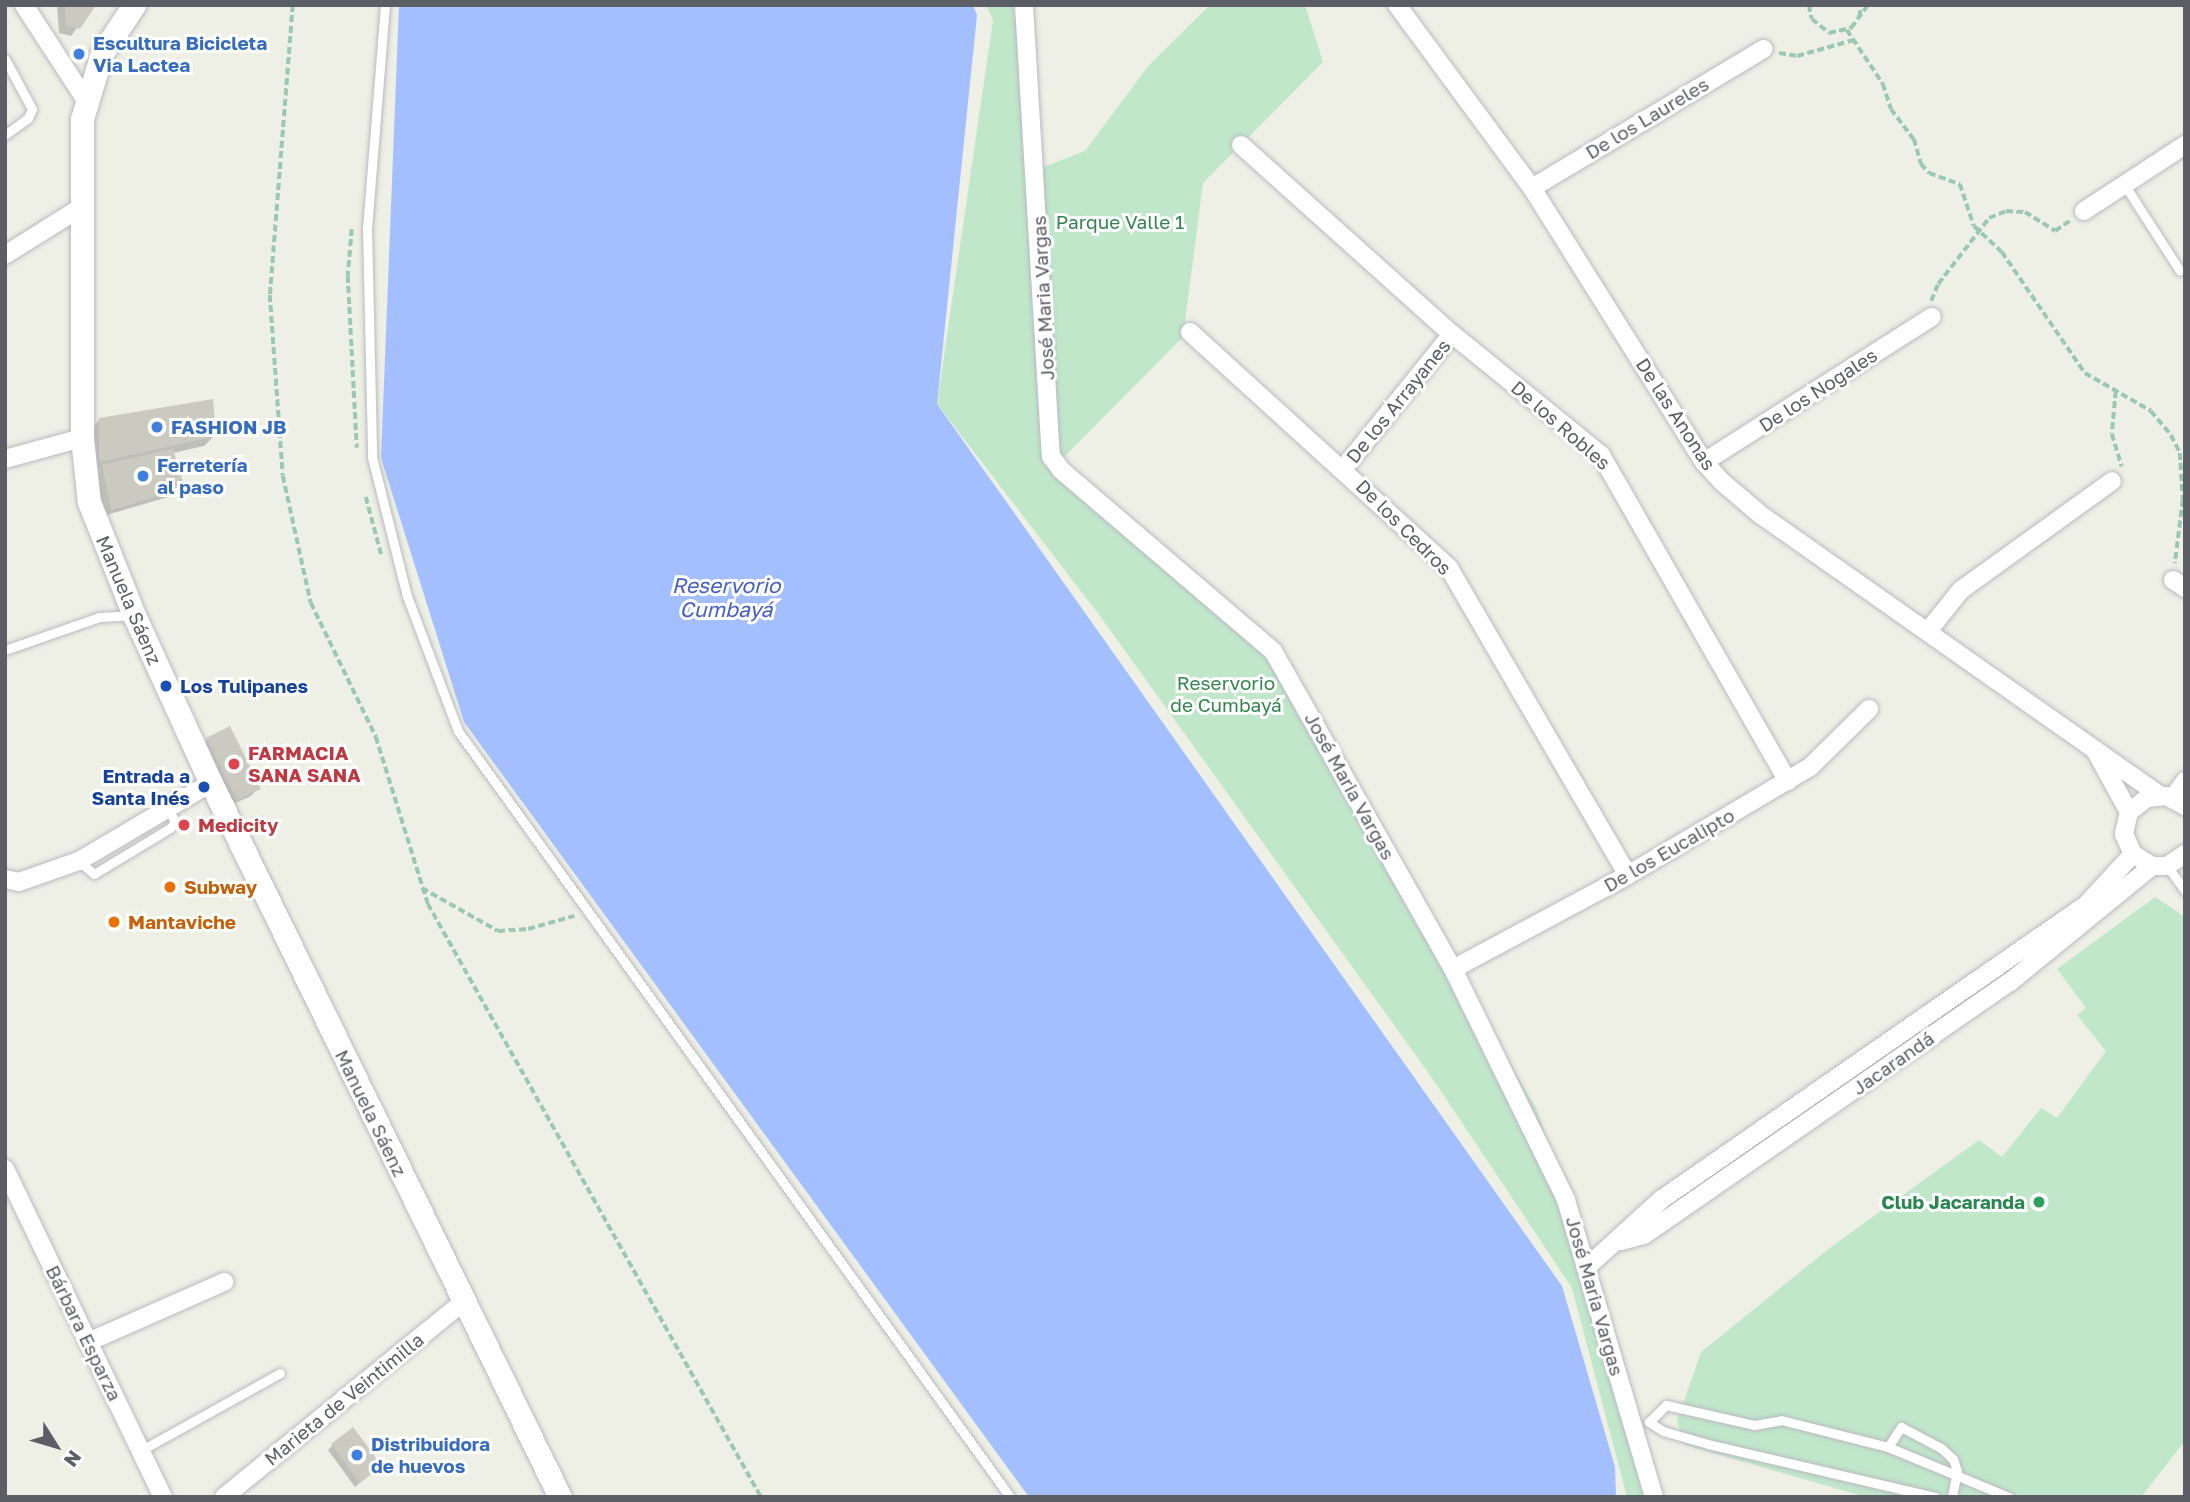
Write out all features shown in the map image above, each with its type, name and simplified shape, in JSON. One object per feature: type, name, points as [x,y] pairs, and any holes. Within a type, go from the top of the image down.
[{"type":"street","points":[[24,5],[85,99]]},
{"type":"street","name":"Manuela Sáenz","points":[[134,5],[102,53],[85,99],[82,438],[89,502],[134,615],[211,783],[560,1497]]},
{"type":"street","name":"José Maria Vargas","points":[[1024,5],[1051,456],[1060,470],[1273,651],[1453,969],[1566,1199],[1588,1266],[1630,1423],[1654,1497]]},
{"type":"street","name":"De las Anonas","points":[[1397,5],[1532,188],[1704,463],[1761,515],[2172,800]]},
{"type":"street","name":"De los Laureles","points":[[1532,188],[1763,49]]},
{"type":"street","name":"De los Robles","points":[[1241,145],[1452,334],[1613,470],[1788,781]]},
{"type":"street","points":[[2084,211],[2185,145]]},
{"type":"street","points":[[5,255],[83,206]]},
{"type":"street","name":"De los Nogales","points":[[1704,463],[1932,317]]},
{"type":"street","name":"De los Cedros","points":[[1190,332],[1344,468],[1449,568],[1628,875]]},
{"type":"street","name":"De los Arrayanes","points":[[1344,468],[1452,334]]},
{"type":"street","points":[[5,459],[82,438]]},
{"type":"street","points":[[1928,631],[1961,590],[2112,481]]},
{"type":"street","name":"De los Eucalipto","points":[[1453,969],[1628,875],[1788,781],[1826,754],[1869,709]]},
{"type":"street","points":[[2092,746],[2129,812]]},
{"type":"street","points":[[2159,866],[2133,854],[2124,834],[2129,812],[2137,803],[2172,800],[2185,781]]},
{"type":"street","points":[[5,879],[19,882],[79,861],[211,783]]},
{"type":"street","name":"Jacarandá","points":[[1588,1266],[1621,1241],[1634,1221],[1662,1199],[2085,905],[2133,854]]},
{"type":"street","name":"Jacarandá","points":[[1621,1241],[1644,1235],[2010,982],[2159,866],[2185,854]]},
{"type":"street","points":[[1824,1087],[1834,1103]]},
{"type":"street","name":"Bárbara Esparza","points":[[5,1169],[163,1497]]},
{"type":"street","points":[[88,1342],[224,1282]]},
{"type":"street","name":"Marieta de Veintimilla","points":[[224,1497],[463,1302]]},
{"type":"lane","points":[[386,5],[367,228],[372,457],[407,596],[458,732],[1010,1497]]},
{"type":"lane","points":[[5,59],[32,109],[28,118],[5,135]]},
{"type":"lane","points":[[2124,184],[2180,271]]},
{"type":"lane","points":[[5,650],[99,617],[134,615]]},
{"type":"lane","points":[[2159,866],[2185,891]]},
{"type":"lane","points":[[140,1451],[280,1373]]},
{"type":"lane","points":[[1648,1422],[1666,1405],[1754,1425],[1781,1420],[1888,1447],[1957,1478],[1986,1484],[2009,1497]]},
{"type":"lane","points":[[1630,1423],[1648,1422],[1663,1431],[1708,1444],[1935,1497]]},
{"type":"lane","points":[[1888,1447],[1901,1427],[1912,1429],[1953,1459],[1957,1478],[1952,1497]]},
{"type":"path","points":[[293,5],[270,295],[283,476],[311,603],[376,737],[422,888],[471,986],[561,1135],[761,1497]]},
{"type":"path","points":[[1809,5],[1819,28],[1829,33],[1847,30],[1859,19],[1868,5]]},
{"type":"path","points":[[1859,19],[1861,5]]},
{"type":"path","points":[[1847,30],[1883,83],[1891,109],[1914,139],[1920,164],[1929,173],[1960,184],[1978,230],[2011,265],[2085,373],[2151,411],[2172,435],[2180,453],[2183,500],[2179,584]]},
{"type":"path","points":[[1763,49],[1797,56],[1854,40]]},
{"type":"path","points":[[1932,317],[1938,284],[1989,218],[2006,211],[2025,212],[2055,230],[2084,211]]},
{"type":"path","points":[[352,221],[348,276],[359,456]]},
{"type":"path","points":[[2112,481],[2122,467],[2112,434],[2116,391]]},
{"type":"path","points":[[366,494],[386,569]]},
{"type":"path","points":[[422,888],[498,931],[528,929],[573,916]]},
{"type":"path","points":[[566,906],[582,927]]},
{"type":"green space","name":"Reservorio de Cumbayá","points":[[986,5],[1014,5],[1028,161],[1043,464],[1270,656],[1536,1108],[1612,1327],[1653,1497],[1627,1497],[1572,1288],[1435,1082],[1100,616],[937,404],[993,20]]},
{"type":"green space","name":"Parque Valle 1","points":[[1210,5],[1305,5],[1323,62],[1203,183],[1183,337],[1060,461],[1038,169],[1085,151],[1149,65]]},
{"type":"green space","name":"Club Jacaranda","points":[[2155,897],[2185,917],[2185,1441],[2141,1497],[1866,1497],[1685,1445],[1677,1421],[1701,1352],[1831,1247],[1979,1140],[2002,1157],[2041,1108],[2057,1118],[2106,1051],[2077,1015],[2086,1008],[2057,969]]},
{"type":"water","name":"Reservorio Cumbayá","points":[[399,5],[973,5],[977,15],[937,404],[1562,1286],[1615,1467],[1616,1497],[1029,1497],[464,722],[381,458]]},
{"type":"building","points":[[65,5],[96,5],[80,29],[66,26]]},
{"type":"building","name":"FASHION JB","points":[[213,399],[216,436],[99,462],[99,418]]},
{"type":"building","name":"Ferretería al paso","points":[[173,449],[185,488],[111,510],[102,465]]},
{"type":"building","name":"FARMACIA SANA SANA","points":[[230,726],[261,789],[237,800],[206,738]]},
{"type":"building","name":"Distribuidora de huevos","points":[[353,1427],[382,1466],[360,1483],[331,1444]]},
{"type":"place","name":"Escultura Bicicleta Via Lactea","points":[[79,54]]},
{"type":"place","name":"FASHION JB","points":[[157,427]]},
{"type":"place","name":"Ferretería al paso","points":[[143,476]]},
{"type":"place","name":"Los Tulipanes","points":[[166,686]]},
{"type":"place","name":"FARMACIA SANA SANA","points":[[234,764]]},
{"type":"place","name":"Entrada a Santa Inés","points":[[204,787]]},
{"type":"place","name":"Medicity","points":[[184,825]]},
{"type":"place","name":"Subway","points":[[170,887]]},
{"type":"place","name":"Mantaviche","points":[[114,922]]},
{"type":"place","name":"Club Jacaranda","points":[[2039,1202]]},
{"type":"place","name":"Distribuidora de huevos","points":[[357,1455]]}]
